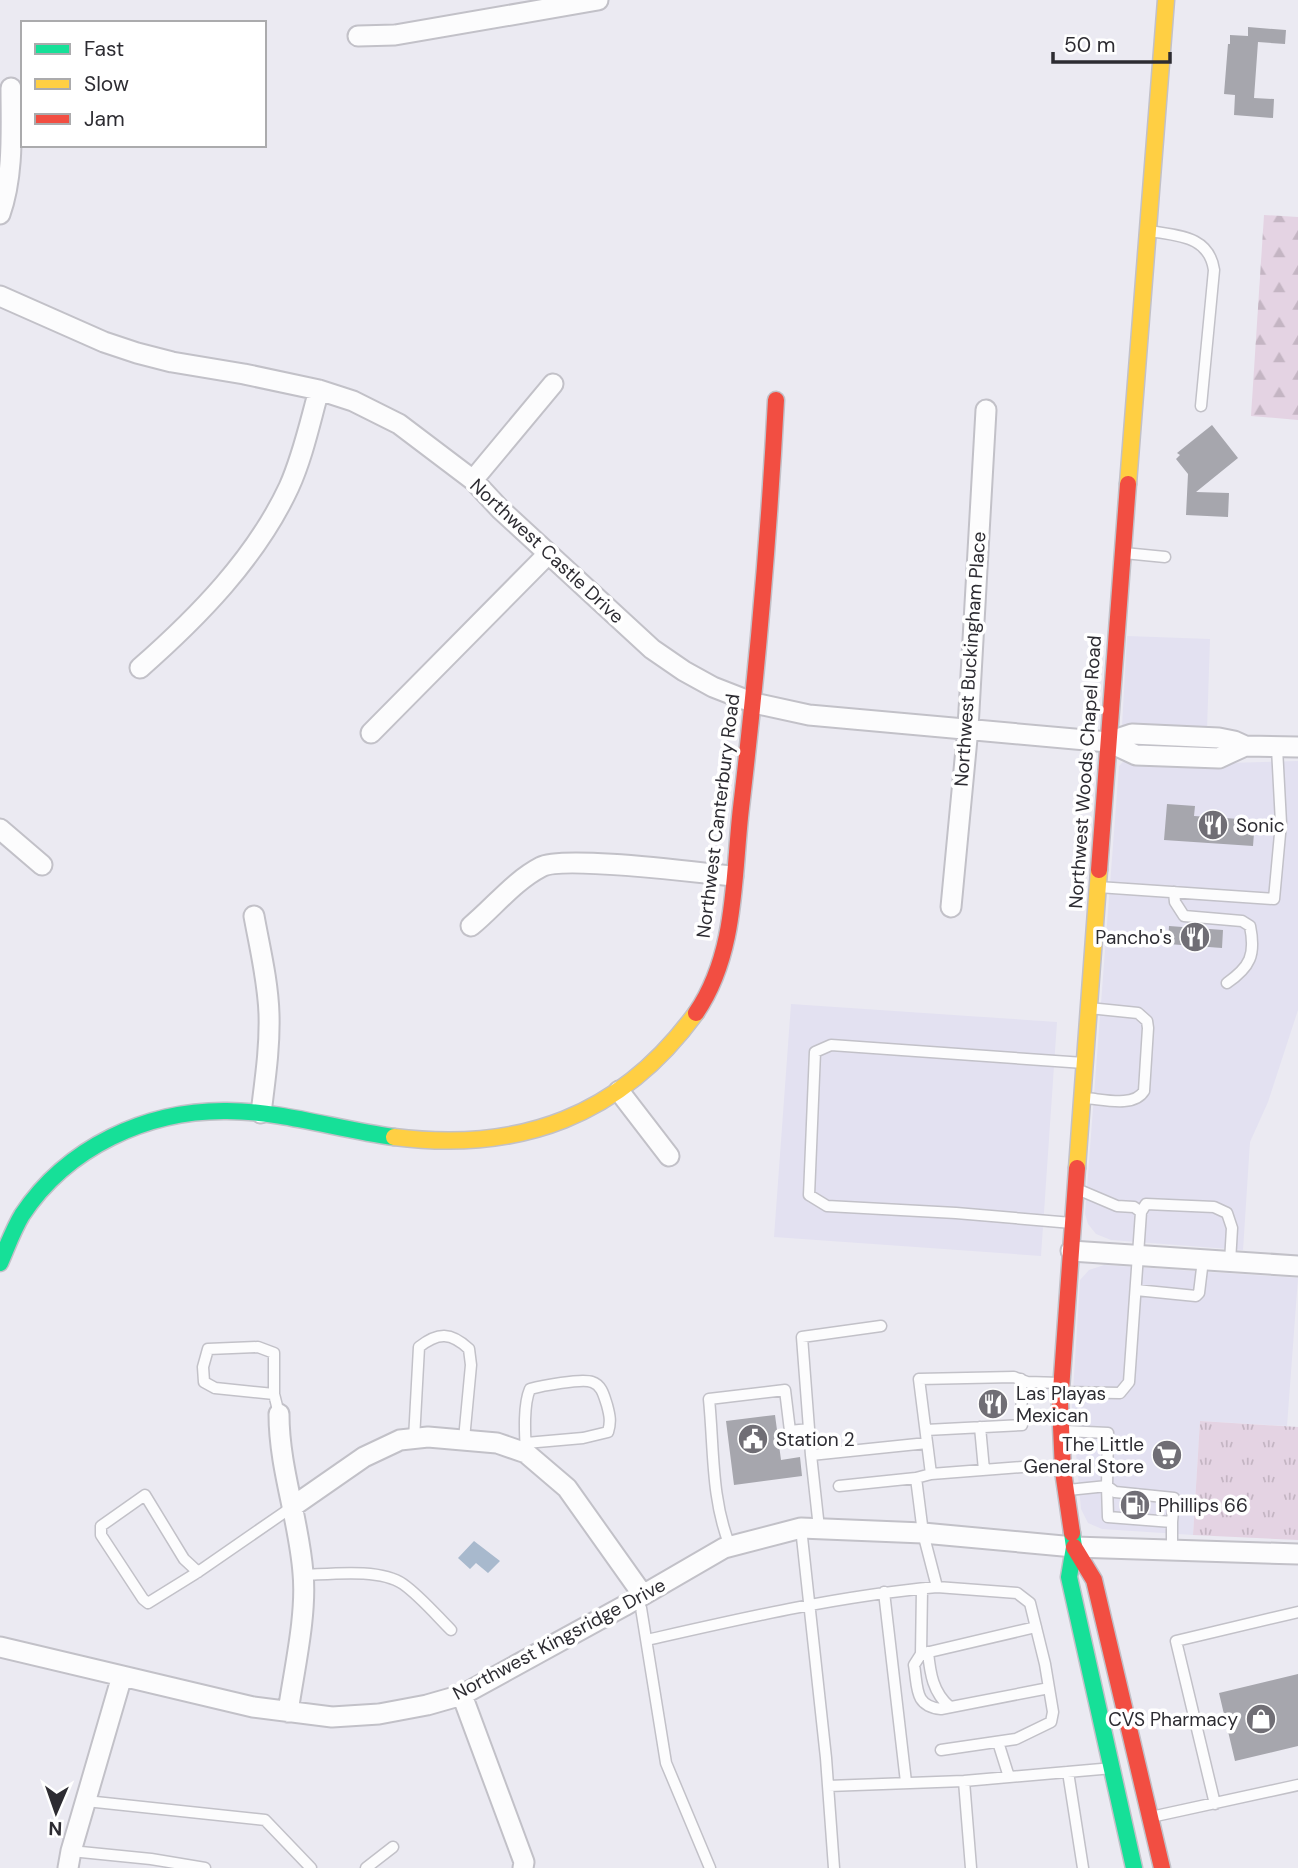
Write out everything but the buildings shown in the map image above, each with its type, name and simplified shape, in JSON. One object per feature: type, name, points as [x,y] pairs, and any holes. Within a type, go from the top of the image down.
[{"type":"main road","name":"Northwest Woods Chapel Road","points":[[1134,1868],[1069,1577],[1074,1547],[1065,1490],[1060,1430],[1084,1063],[1166,0]]},
{"type":"main road","name":"Northwest Canterbury Road","points":[[0,1263],[22,1214],[51,1181],[82,1154],[117,1132],[154,1118],[207,1110],[261,1113],[371,1134],[456,1141],[567,1121],[620,1091],[668,1049],[708,990],[720,966],[730,913],[754,703],[776,400]]},
{"type":"main road","name":"Northwest Woods Chapel Road","points":[[1074,1547],[1094,1580],[1162,1868]]},
{"type":"street","points":[[358,36],[395,35],[598,0]]},
{"type":"street","points":[[0,214],[8,176],[12,129],[11,88]]},
{"type":"street","name":"Northwest Castle Drive","points":[[0,296],[104,342],[137,353],[319,390],[353,401],[399,424],[473,480],[500,509],[652,649],[703,682],[754,703],[809,715],[1108,742],[1137,734],[1219,738],[1245,746],[1298,747]]},
{"type":"street","points":[[473,480],[553,384]]},
{"type":"street","points":[[140,668],[166,645],[233,573],[268,528],[302,453],[319,390]]},
{"type":"street","name":"Northwest Buckingham Place","points":[[951,907],[968,728],[986,411]]},
{"type":"street","points":[[371,733],[548,554]]},
{"type":"street","points":[[0,829],[42,865]]},
{"type":"street","points":[[471,926],[515,886],[543,866],[574,863],[733,876]]},
{"type":"street","points":[[254,916],[269,1013],[269,1043],[261,1113]]},
{"type":"street","points":[[620,1091],[670,1156]]},
{"type":"street","points":[[1071,1251],[1298,1266]]},
{"type":"street","points":[[279,1415],[279,1442],[304,1575],[303,1604],[288,1712]]},
{"type":"street","points":[[292,1507],[364,1457],[400,1440],[464,1439],[526,1448],[567,1488],[639,1598]]},
{"type":"street","name":"Northwest Kingsridge Drive","points":[[0,1647],[253,1707],[331,1717],[379,1714],[462,1695],[730,1546],[810,1528],[923,1533],[1074,1547],[1298,1554]]},
{"type":"street","points":[[69,1859],[122,1676]]},
{"type":"street","points":[[462,1695],[524,1862],[523,1868]]},
{"type":"lane","points":[[1148,231],[1200,243],[1212,255],[1214,270],[1201,406]]},
{"type":"lane","points":[[1123,553],[1165,557]]},
{"type":"lane","points":[[1098,887],[1274,899],[1281,823],[1277,748]]},
{"type":"lane","points":[[1174,892],[1175,902],[1184,916],[1242,922],[1250,926],[1250,962],[1227,983]]},
{"type":"lane","points":[[1082,1098],[1129,1101],[1141,1096],[1144,1091],[1147,1054],[1148,1028],[1143,1015],[1089,1008]]},
{"type":"lane","points":[[1073,1223],[827,1206],[817,1201],[809,1195],[815,1052],[831,1045],[1084,1063]]},
{"type":"lane","points":[[1075,1188],[1117,1206],[1134,1207],[1141,1212]]},
{"type":"lane","points":[[931,1474],[919,1379],[1014,1377],[1061,1388],[1120,1393],[1129,1381],[1141,1212],[1144,1205],[1214,1207],[1222,1210],[1230,1217],[1232,1224],[1230,1262]]},
{"type":"lane","points":[[1136,1290],[1196,1296],[1199,1293],[1203,1260]]},
{"type":"lane","points":[[834,1868],[810,1603],[811,1455],[802,1338],[881,1326]]},
{"type":"lane","points":[[414,1439],[419,1346],[433,1336],[448,1336],[461,1341],[469,1349],[471,1365],[464,1439]]},
{"type":"lane","points":[[274,1394],[215,1388],[204,1382],[203,1367],[208,1349],[258,1347],[274,1353],[274,1394],[279,1415]]},
{"type":"lane","points":[[926,1430],[1022,1425],[1021,1379]]},
{"type":"lane","points":[[584,1381],[592,1382],[601,1389],[611,1422],[607,1432],[526,1448],[526,1399],[530,1389],[584,1381]]},
{"type":"lane","points":[[730,1546],[722,1527],[713,1481],[709,1399],[785,1390],[790,1431],[809,1429]]},
{"type":"lane","points":[[980,1427],[984,1470]]},
{"type":"lane","points":[[1060,1430],[1108,1433],[1108,1517],[1172,1522]]},
{"type":"lane","points":[[811,1455],[927,1443]]},
{"type":"lane","points":[[839,1486],[931,1474],[1021,1467]]},
{"type":"lane","points":[[915,1478],[923,1533],[937,1587]]},
{"type":"lane","points":[[1065,1490],[1107,1486],[1115,1492],[1174,1498],[1172,1551]]},
{"type":"lane","points":[[198,1572],[184,1559],[145,1494],[101,1526],[101,1535],[148,1603],[198,1572],[292,1507]]},
{"type":"lane","points":[[304,1575],[351,1573],[401,1582],[451,1630]]},
{"type":"lane","points":[[647,1640],[810,1603],[884,1592],[937,1587],[1017,1593],[1030,1603],[1049,1688],[1053,1712],[1051,1722],[1016,1739],[941,1750]]},
{"type":"lane","points":[[922,1588],[925,1653],[936,1690],[950,1707]]},
{"type":"lane","points":[[884,1592],[906,1782]]},
{"type":"lane","points":[[639,1598],[666,1763],[710,1868]]},
{"type":"lane","points":[[1215,1804],[1176,1642],[1298,1612]]},
{"type":"lane","points":[[1036,1627],[925,1653],[914,1665],[920,1699],[928,1707],[950,1707],[1049,1688]]},
{"type":"lane","points":[[999,1742],[1009,1777]]},
{"type":"lane","points":[[828,1786],[964,1781],[1113,1768]]},
{"type":"lane","points":[[1068,1772],[1083,1868]]},
{"type":"lane","points":[[964,1781],[971,1868]]},
{"type":"lane","points":[[1150,1818],[1298,1786]]},
{"type":"lane","points":[[86,1801],[265,1820],[311,1868]]},
{"type":"lane","points":[[366,1868],[393,1847]]},
{"type":"lane","points":[[69,1859],[151,1858],[205,1868]]},
{"type":"shaded area","points":[[1127,636],[1210,639],[1207,730],[1122,726]]},
{"type":"shaded area","points":[[1130,761],[1193,764],[1298,761],[1298,1010],[1268,1102],[1250,1142],[1243,1250],[1111,1240],[1096,1234],[1088,1224],[1085,1214],[1119,766]]},
{"type":"shaded area","points":[[791,1004],[1057,1022],[1041,1256],[774,1237]]},
{"type":"shaded area","points":[[1104,1265],[1298,1278],[1287,1426],[1200,1421],[1193,1535],[1102,1529],[1088,1523],[1081,1509],[1072,1408],[1080,1280],[1089,1270]]},
{"type":"green space","points":[[1264,215],[1298,217],[1298,420],[1251,416]]},
{"type":"green space","points":[[1200,1421],[1298,1427],[1298,1540],[1193,1535]]},
{"type":"water","points":[[474,1541],[500,1561],[488,1573],[476,1563],[470,1569],[458,1558]]},
{"type":"traffic: fast","points":[[0,1263],[22,1215],[40,1191],[86,1152],[111,1137],[139,1126],[197,1112],[227,1111],[290,1117],[394,1137]]},
{"type":"traffic: fast","points":[[1072,1533],[1074,1547],[1069,1577],[1134,1868]]},
{"type":"traffic: slow","points":[[1128,484],[1166,0]]},
{"type":"traffic: slow","points":[[1077,1168],[1099,870]]},
{"type":"traffic: slow","points":[[394,1137],[484,1139],[525,1132],[564,1120],[601,1102],[635,1078],[667,1049],[696,1013]]},
{"type":"traffic: jam","points":[[696,1013],[719,965],[731,914],[762,604],[776,400]]},
{"type":"traffic: jam","points":[[1099,870],[1128,484]]},
{"type":"traffic: jam","points":[[1072,1533],[1063,1471],[1060,1404],[1077,1168]]},
{"type":"traffic: jam","points":[[1074,1547],[1094,1580],[1162,1868]]},
{"type":"place","name":"Sonic","points":[[1213,825]]},
{"type":"place","name":"Pancho's","points":[[1195,937]]},
{"type":"place","name":"Las Playas Mexican","points":[[993,1404]]},
{"type":"place","name":"Station 2","points":[[753,1439]]},
{"type":"place","name":"The Little General Store","points":[[1167,1455]]},
{"type":"place","name":"Phillips 66","points":[[1135,1505]]},
{"type":"place","name":"CVS Pharmacy","points":[[1261,1719]]}]
